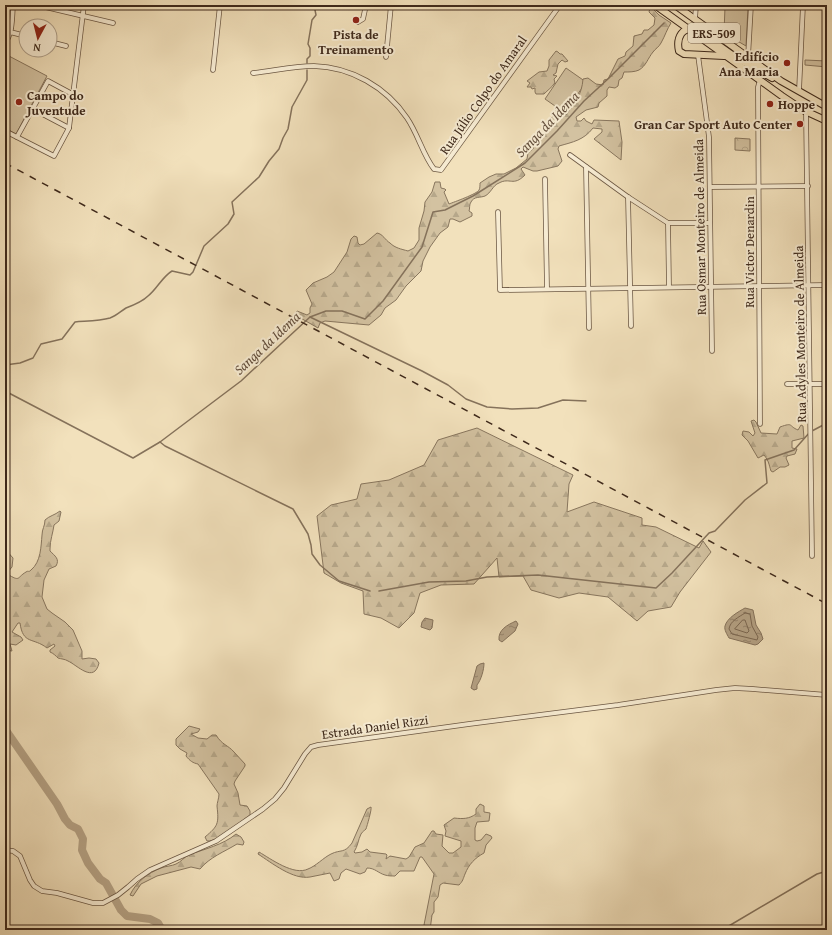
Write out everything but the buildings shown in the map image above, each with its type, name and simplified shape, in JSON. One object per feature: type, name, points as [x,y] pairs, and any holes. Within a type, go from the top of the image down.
[{"type":"highway","name":"ERS-509","points":[[655,5],[724,56],[806,112],[827,121]]},
{"type":"highway","name":"ERS-509","points":[[675,5],[781,81],[827,108]]},
{"type":"highway","name":"ERS-509","points":[[724,56],[684,54],[679,50],[677,44],[679,36],[693,28],[750,66],[776,80],[781,81]]},
{"type":"street","points":[[5,43],[11,30],[13,5]]},
{"type":"street","points":[[37,5],[113,23]]},
{"type":"street","points":[[5,131],[54,156],[69,128],[84,5]]},
{"type":"street","points":[[213,70],[220,5]]},
{"type":"street","points":[[358,22],[363,19],[366,5]]},
{"type":"street","points":[[386,58],[391,5]]},
{"type":"street","name":"Rua Júlio Colpo do Amaral","points":[[252,73],[314,66],[336,69],[350,73],[379,88],[390,97],[407,118],[430,164],[434,169],[441,170],[560,5]]},
{"type":"street","points":[[695,19],[696,5]]},
{"type":"street","points":[[748,57],[750,5]]},
{"type":"street","points":[[798,91],[803,5]]},
{"type":"street","points":[[5,27],[18,33]]},
{"type":"street","points":[[58,44],[66,46]]},
{"type":"street","name":"Rua Osmar Monteiro de Almeida","points":[[698,55],[710,137],[712,351]]},
{"type":"street","name":"Rua Victor Denardin","points":[[760,80],[758,87],[760,424]]},
{"type":"street","points":[[17,137],[48,81],[74,95]]},
{"type":"street","points":[[33,109],[69,128]]},
{"type":"street","name":"Rua Adyles Monteiro de Almeida","points":[[806,112],[812,556]]},
{"type":"street","points":[[570,155],[628,197],[668,223],[710,224]]},
{"type":"street","points":[[586,166],[589,328]]},
{"type":"street","points":[[545,179],[547,289]]},
{"type":"street","points":[[710,187],[808,186]]},
{"type":"street","points":[[628,197],[631,326]]},
{"type":"street","points":[[498,212],[500,290],[827,285]]},
{"type":"street","points":[[668,223],[669,287]]},
{"type":"street","points":[[787,384],[827,384]]},
{"type":"street","name":"Estrada Daniel Rizzi","points":[[5,850],[13,851],[20,856],[30,880],[34,886],[42,891],[58,893],[93,903],[103,903],[118,895],[150,870],[216,841],[263,809],[275,799],[284,788],[311,747],[735,688],[827,695]]},
{"type":"green space","points":[[725,7],[748,8],[746,46],[724,33]]},
{"type":"green space","points":[[650,8],[671,23],[660,44],[639,70],[624,72],[622,78],[619,80],[618,86],[615,88],[609,87],[607,90],[607,96],[599,103],[598,107],[586,110],[576,117],[577,121],[581,121],[584,118],[592,124],[594,120],[619,121],[622,142],[621,160],[594,139],[602,132],[602,129],[593,128],[582,138],[559,146],[558,149],[562,161],[558,166],[537,171],[523,167],[521,169],[525,175],[521,179],[514,181],[503,181],[495,185],[485,196],[472,200],[469,211],[472,213],[472,216],[460,222],[450,219],[448,227],[440,233],[430,247],[423,261],[421,271],[406,286],[396,300],[385,308],[381,315],[369,325],[325,321],[320,323],[318,328],[297,316],[297,311],[307,315],[310,313],[312,304],[306,290],[313,283],[334,272],[347,252],[351,239],[354,236],[357,237],[360,245],[364,244],[377,233],[394,246],[408,251],[414,248],[419,240],[419,228],[425,202],[432,192],[435,182],[440,182],[441,188],[446,190],[444,192],[449,204],[474,194],[479,189],[480,183],[489,177],[496,174],[504,174],[516,168],[527,159],[528,153],[533,149],[537,138],[546,131],[549,120],[555,114],[556,108],[566,115],[578,98],[583,79],[588,78],[596,84],[603,85],[604,80],[608,79],[618,59],[625,56],[626,52],[633,46],[634,36],[642,34],[644,30],[648,30],[654,25],[655,18],[649,12]]},
{"type":"green space","points":[[556,51],[562,54],[568,61],[565,62],[562,60],[558,64],[556,73],[553,75],[557,76],[554,79],[555,83],[553,86],[544,94],[536,94],[535,88],[532,89],[531,87],[527,87],[530,83],[527,81],[539,72],[547,71],[549,60]]},
{"type":"green space","name":"Campo do Juventude","points":[[7,55],[47,76],[16,134],[5,128],[5,59]]},
{"type":"green space","points":[[805,60],[827,61],[827,67],[805,65]]},
{"type":"green space","points":[[566,68],[586,82],[565,113],[545,99]]},
{"type":"green space","points":[[735,138],[750,139],[750,151],[735,150]]},
{"type":"green space","points":[[754,420],[761,433],[777,434],[780,427],[787,425],[790,425],[798,430],[801,425],[803,426],[804,438],[792,441],[792,448],[797,449],[795,454],[787,456],[786,458],[789,465],[780,467],[773,472],[771,471],[768,461],[764,455],[758,458],[748,441],[742,435],[743,431],[749,432],[753,436],[755,433],[751,421]]},
{"type":"green space","points":[[477,428],[573,475],[569,484],[567,512],[594,502],[642,518],[642,525],[656,527],[699,548],[703,541],[711,552],[680,592],[671,607],[648,611],[637,621],[608,597],[579,593],[559,598],[531,590],[523,576],[499,577],[497,558],[474,584],[441,585],[420,593],[414,613],[399,628],[381,618],[364,614],[363,591],[341,583],[324,573],[317,516],[331,505],[357,499],[361,484],[389,480],[424,465],[438,440]]},
{"type":"green space","points":[[60,511],[59,521],[54,525],[50,546],[50,551],[56,558],[57,564],[49,569],[44,580],[42,597],[47,609],[73,630],[82,651],[82,659],[96,659],[99,663],[97,669],[89,673],[67,660],[58,658],[50,652],[50,650],[55,646],[54,644],[47,648],[26,638],[21,630],[20,623],[18,623],[12,632],[21,637],[23,640],[16,645],[10,644],[12,651],[5,650],[5,549],[13,558],[12,567],[7,574],[14,578],[18,578],[27,571],[30,571],[37,563],[39,558],[45,520]]},
{"type":"green space","points":[[189,726],[200,729],[198,732],[191,734],[198,738],[207,739],[212,735],[216,735],[220,741],[232,750],[245,764],[234,784],[238,793],[240,805],[247,806],[250,811],[250,815],[223,835],[207,841],[205,837],[213,830],[218,821],[217,805],[219,794],[198,764],[190,760],[186,756],[187,753],[176,745],[176,739]]},
{"type":"green space","points":[[480,804],[484,806],[484,812],[490,813],[489,821],[477,822],[475,828],[475,840],[481,840],[486,834],[492,838],[486,845],[484,853],[470,864],[459,885],[443,883],[440,885],[438,897],[434,902],[434,912],[432,915],[430,930],[423,930],[434,874],[422,857],[420,857],[414,871],[400,871],[395,876],[391,876],[370,868],[367,868],[365,872],[360,874],[346,869],[341,873],[339,879],[334,881],[330,873],[310,877],[297,876],[283,870],[258,854],[259,852],[290,869],[302,871],[308,869],[331,854],[344,850],[349,846],[352,843],[367,809],[371,807],[366,829],[361,834],[354,852],[355,853],[362,852],[367,849],[370,852],[386,854],[386,859],[390,856],[406,859],[415,847],[424,843],[432,831],[434,831],[436,834],[443,835],[442,846],[449,853],[453,853],[461,847],[461,841],[445,836],[446,831],[444,825],[454,818],[466,818],[473,816],[476,814],[476,809]]},
{"type":"green space","points":[[236,834],[241,837],[244,842],[243,845],[237,844],[213,858],[200,869],[191,867],[157,876],[141,884],[133,896],[130,895],[139,882],[152,872],[176,864],[187,856],[219,844]]},
{"type":"water","points":[[745,608],[753,610],[756,625],[763,639],[755,645],[729,638],[725,630],[728,620]]},
{"type":"water","points":[[425,618],[433,620],[432,628],[430,630],[421,627]]},
{"type":"water","points":[[516,621],[518,624],[515,631],[502,642],[499,640],[500,633],[506,626]]},
{"type":"water","points":[[484,663],[483,672],[477,685],[477,689],[474,690],[471,688],[477,666]]},
{"type":"waterway","points":[[307,63],[307,59],[310,56],[310,48],[308,44],[312,20],[316,15],[314,5]]},
{"type":"waterway","name":"Sanga da Idema","points":[[5,391],[133,458],[160,442],[241,381],[310,317],[326,311],[342,311],[365,319],[383,301],[422,247],[433,212],[445,210],[473,196],[525,163],[584,101],[664,23]]},
{"type":"waterway","points":[[5,365],[20,363],[33,358],[41,344],[62,339],[75,322],[110,318],[126,308],[141,302],[151,293],[165,276],[172,271],[190,275],[193,272],[204,246],[228,224],[234,214],[232,202],[259,177],[279,149],[288,129],[292,107],[307,80],[307,70]]},
{"type":"waterway","points":[[310,317],[422,371],[448,385],[466,399],[487,407],[512,409],[538,408],[563,400],[586,401]]},
{"type":"waterway","points":[[379,591],[429,582],[466,581],[487,577],[538,575],[656,588],[709,533],[715,531],[745,500],[767,483],[765,460],[794,450],[810,432],[827,423]]},
{"type":"waterway","points":[[160,442],[165,446],[293,509],[308,534],[312,554],[320,565],[339,581],[370,591]]},
{"type":"waterway","points":[[5,729],[57,804],[65,819],[70,825],[78,829],[83,839],[82,850],[88,863],[100,879],[106,883],[121,910],[127,916],[150,919],[158,923],[162,930]]},
{"type":"waterway","points":[[722,930],[817,874],[827,871]]},
{"type":"railway","points":[[5,163],[827,604]]},
{"type":"place","name":"Pista de Treinamento","points":[[356,20]]},
{"type":"place","name":"Edifício Ana Maria","points":[[787,63]]},
{"type":"place","name":"Campo do Juventude","points":[[19,102]]},
{"type":"place","name":"Hoppe","points":[[770,104]]},
{"type":"place","name":"Gran Car Sport Auto Center","points":[[800,124]]}]
